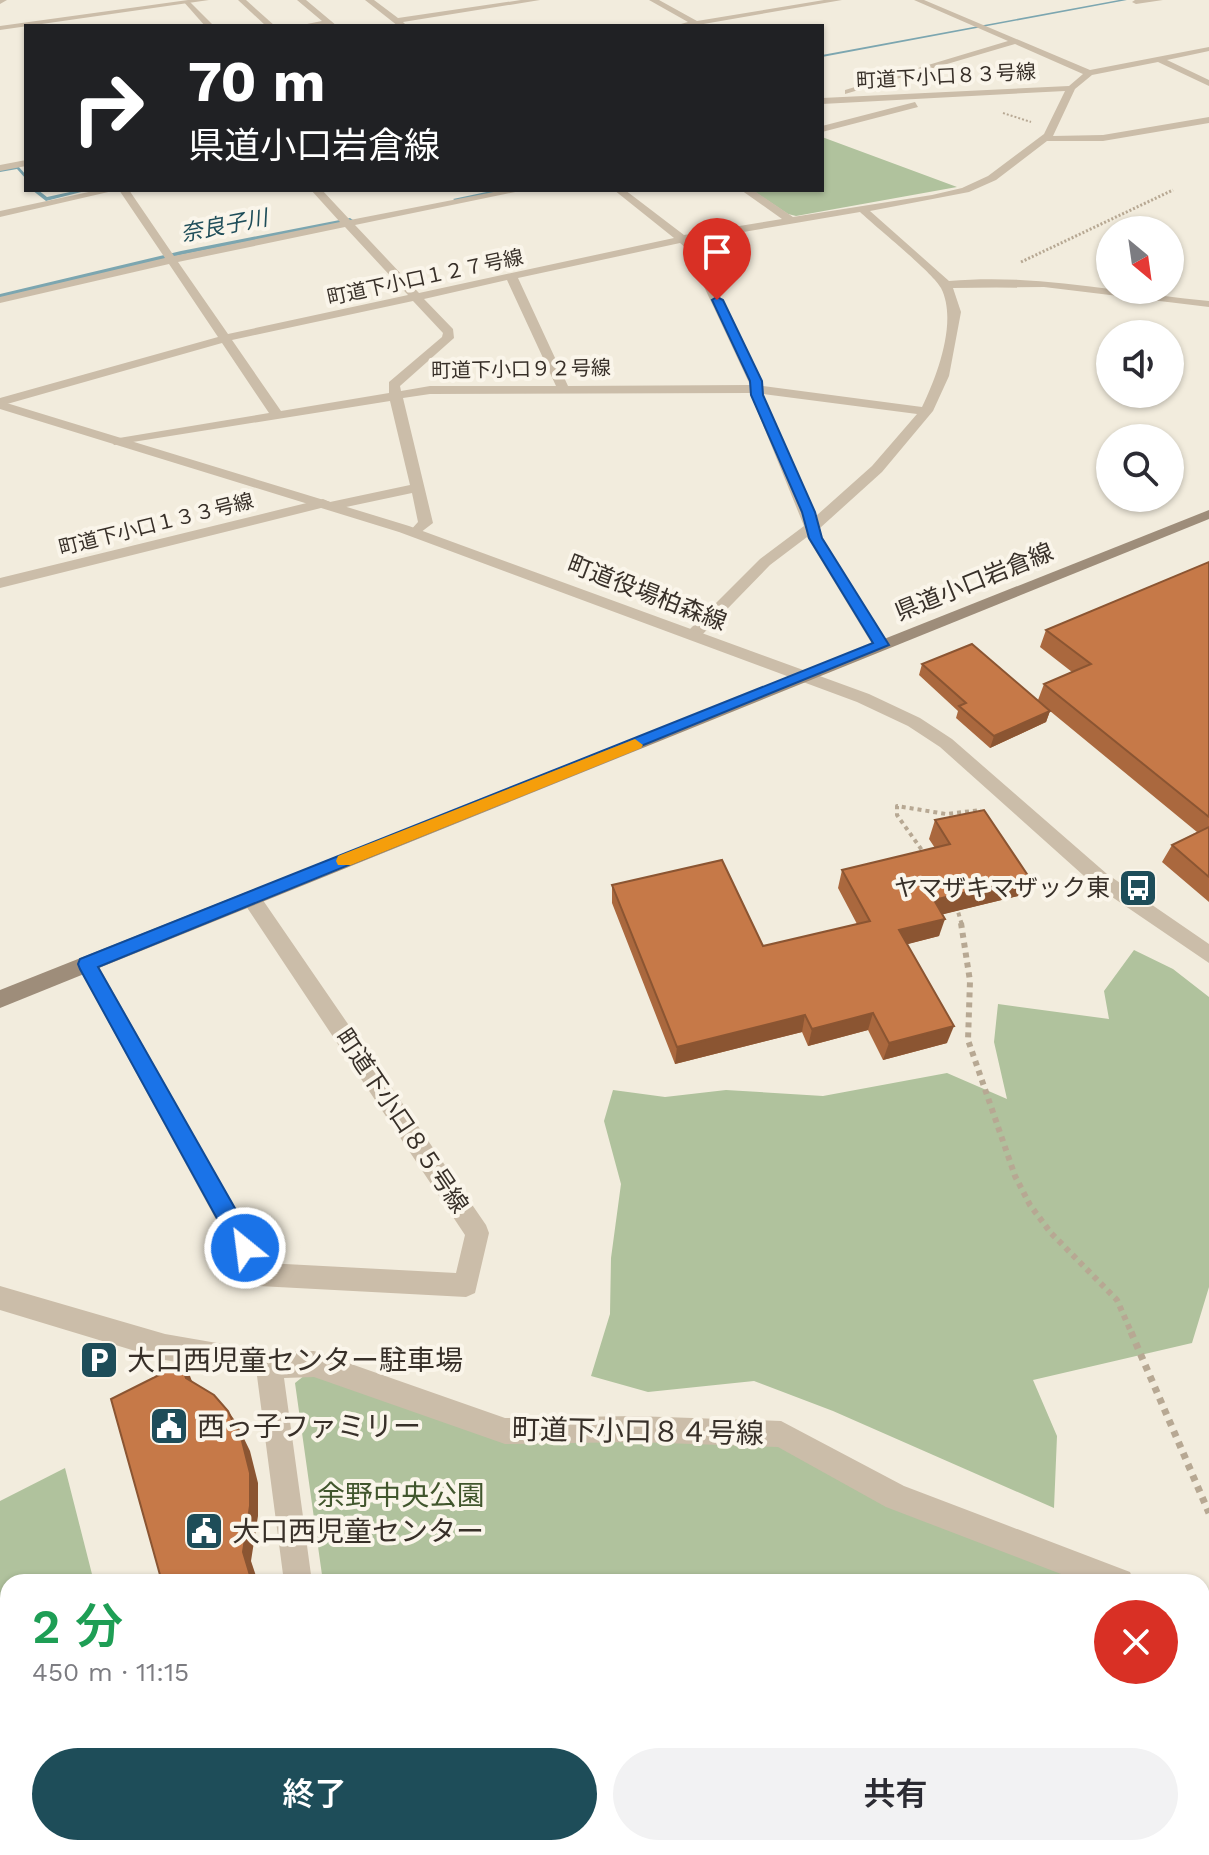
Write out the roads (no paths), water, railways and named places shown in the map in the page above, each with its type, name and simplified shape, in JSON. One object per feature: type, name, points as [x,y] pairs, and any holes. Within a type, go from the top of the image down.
[{"type":"main road","name":"県道小口岩倉線","points":[[0,999],[1209,514]]},
{"type":"street","points":[[30,24],[205,0]]},
{"type":"street","points":[[242,0],[269,24]]},
{"type":"street","points":[[301,0],[330,24]]},
{"type":"street","points":[[369,0],[400,24],[536,0]]},
{"type":"street","points":[[653,0],[696,23]]},
{"type":"street","points":[[690,24],[838,0]]},
{"type":"street","points":[[918,0],[1089,73]]},
{"type":"street","points":[[1136,2],[1159,0]]},
{"type":"street","points":[[186,3],[208,24]]},
{"type":"street","points":[[0,28],[24,25]]},
{"type":"street","points":[[840,100],[839,94],[1015,42]]},
{"type":"street","points":[[1209,49],[1089,73],[1071,88],[1044,138],[1061,142],[1209,120]]},
{"type":"street","points":[[1158,58],[1209,83]]},
{"type":"street","name":"町道下小口８３号線","points":[[824,101],[1071,88]]},
{"type":"street","points":[[824,128],[958,94]]},
{"type":"street","name":"町道下小口１２７号線","points":[[0,404],[227,338],[682,239],[965,190],[1011,165],[1044,138]]},
{"type":"street","points":[[0,168],[24,163]]},
{"type":"street","points":[[0,214],[103,192]]},
{"type":"street","points":[[125,192],[276,414]]},
{"type":"street","points":[[318,192],[449,332],[448,338],[393,385],[426,523],[416,532]]},
{"type":"street","points":[[0,292],[476,192]]},
{"type":"street","points":[[344,221],[509,192]]},
{"type":"street","points":[[622,192],[691,246],[756,381],[815,538],[881,645]]},
{"type":"street","points":[[749,192],[792,221]]},
{"type":"street","points":[[692,635],[765,562],[812,527],[877,469],[926,411],[943,376],[955,312],[946,285],[862,209]]},
{"type":"street","points":[[0,300],[170,256]]},
{"type":"street","points":[[511,276],[563,388]]},
{"type":"street","points":[[946,285],[983,280],[1027,282],[1209,304]]},
{"type":"street","name":"町道下小口９２号線","points":[[119,442],[430,390],[757,389],[926,411]]},
{"type":"street","name":"町道役場柏森線","points":[[0,404],[416,532],[863,698],[939,738],[1100,879],[1209,955]]},
{"type":"street","name":"町道下小口１３３号線","points":[[0,583],[327,504],[417,488]]},
{"type":"street","name":"町道下小口８５号線","points":[[87,964],[259,1274],[466,1285],[477,1233],[251,898]]},
{"type":"street","name":"町道下小口８４号線","points":[[0,1298],[165,1347],[269,1365],[314,1364],[505,1431],[635,1429],[781,1434],[896,1497],[1099,1574]]},
{"type":"street","points":[[269,1365],[297,1574]]},
{"type":"waterway","name":"奈良子川","points":[[824,56],[1125,0]]},
{"type":"waterway","points":[[0,171],[18,167],[24,175]]},
{"type":"waterway","points":[[37,192],[46,199],[77,192]]},
{"type":"waterway","name":"奈良子川","points":[[456,199],[493,192]]},
{"type":"waterway","name":"奈良子川","points":[[0,296],[181,253],[350,220]]},
{"type":"place","name":"ヤマザキマザック東","points":[[1138,888]]},
{"type":"place","name":"大口西児童センター駐車場","points":[[99,1360]]},
{"type":"place","name":"西っ子ファミリー","points":[[169,1426]]},
{"type":"place","name":"大口西児童センター","points":[[204,1531]]},
{"type":"park label","name":"余野中央公園","points":[[401,1495]]}]
